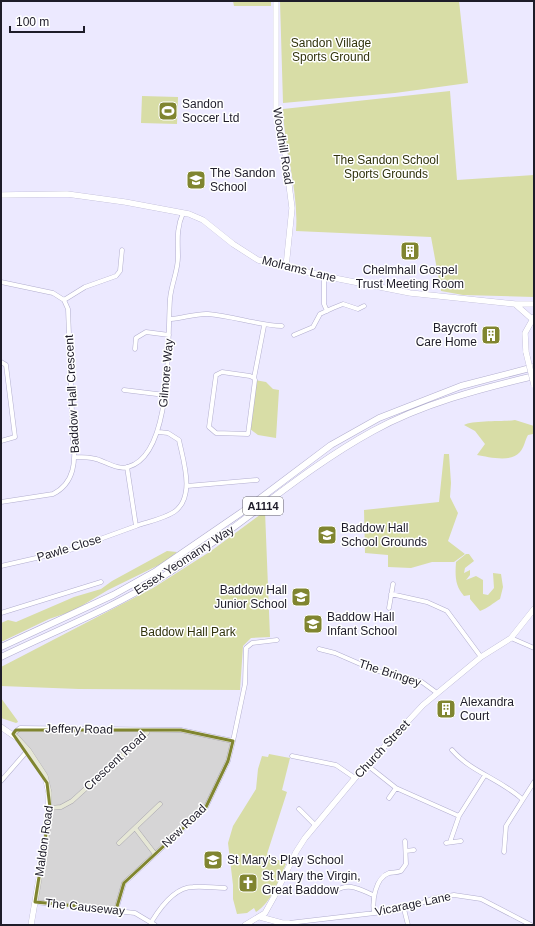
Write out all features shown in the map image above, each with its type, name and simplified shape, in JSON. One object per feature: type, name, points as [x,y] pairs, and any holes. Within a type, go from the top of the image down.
[{"type":"main road","name":"Essex Yeomanry Way","points":[[1,647],[113,595],[156,571],[229,521],[331,445],[379,418],[461,386],[534,367]]},
{"type":"main road","name":"Essex Yeomanry Way","points":[[1,657],[106,609],[162,578],[239,525],[295,480],[374,430],[420,409],[465,394],[534,376]]},
{"type":"street","name":"Woodhill Road","points":[[276,1],[276,110],[285,154],[292,208],[286,267]]},
{"type":"street","name":"Molrams Lane","points":[[1,195],[67,194],[125,202],[183,213],[202,220],[233,244],[258,260],[324,276],[410,293],[515,304],[534,304]]},
{"type":"street","name":"Gilmore Way","points":[[128,467],[138,462],[149,453],[159,432],[165,394],[171,318],[170,299],[178,258],[177,235],[183,213]]},
{"type":"street","points":[[1,282],[53,293],[64,300],[85,287],[116,276],[120,272],[122,251],[128,252]]},
{"type":"street","points":[[324,276],[324,304],[327,311]]},
{"type":"street","name":"Baddow Hall Crescent","points":[[1,502],[53,494],[60,490],[72,472],[75,457],[68,309],[64,300]]},
{"type":"street","points":[[294,335],[313,327],[320,314],[343,304],[358,309],[364,306]]},
{"type":"street","points":[[515,304],[533,318],[526,333],[526,352],[534,385]]},
{"type":"street","points":[[171,318],[184,318],[206,314],[264,326],[282,326]]},
{"type":"street","points":[[254,378],[250,376],[222,372],[216,375],[209,427],[216,433],[248,434],[255,380],[254,378],[264,326]]},
{"type":"street","points":[[135,349],[136,338],[146,332],[169,335]]},
{"type":"street","points":[[1,362],[6,365],[15,437],[1,441]]},
{"type":"street","points":[[127,392],[165,394]]},
{"type":"street","points":[[159,432],[168,433],[178,440],[188,486],[256,480]]},
{"type":"street","points":[[75,457],[87,457],[115,466],[128,467],[136,526]]},
{"type":"street","name":"Pawle Close","points":[[1,566],[67,551],[173,512],[180,506],[188,486]]},
{"type":"street","points":[[1,613],[101,582]]},
{"type":"street","points":[[390,608],[393,584]]},
{"type":"street","points":[[392,594],[427,602],[446,613],[481,657]]},
{"type":"street","name":"Church Street","points":[[260,917],[274,897],[296,852],[315,825],[355,778],[423,705],[481,657],[511,638],[534,609]]},
{"type":"street","points":[[511,638],[534,648]]},
{"type":"street","name":"New Road","points":[[116,910],[124,883],[206,807],[228,761],[245,684],[246,648],[252,643],[277,640]]},
{"type":"street","name":"The Bringey","points":[[319,649],[335,653],[374,670],[422,682],[437,693]]},
{"type":"street","name":"Maldon Road","points":[[1,727],[13,734],[28,750],[42,771],[47,783],[50,808],[31,925]]},
{"type":"street","name":"Jeffery Road","points":[[13,734],[20,728],[147,730]]},
{"type":"street","name":"Crescent Road","points":[[50,808],[61,807],[72,801],[147,733],[147,730],[190,732],[233,741]]},
{"type":"street","points":[[1,781],[28,750]]},
{"type":"street","points":[[452,750],[461,760],[485,775],[509,787],[522,799]]},
{"type":"street","points":[[299,757],[302,752]]},
{"type":"street","points":[[292,756],[336,765],[355,778]]},
{"type":"street","points":[[367,765],[396,788],[460,816]]},
{"type":"street","points":[[461,841],[448,843],[460,816],[485,775]]},
{"type":"street","points":[[504,852],[506,826],[534,782]]},
{"type":"street","points":[[389,798],[396,788]]},
{"type":"street","points":[[119,843],[160,804]]},
{"type":"street","points":[[299,809],[315,825]]},
{"type":"street","points":[[135,828],[155,854]]},
{"type":"street","points":[[374,913],[373,895],[386,875],[404,869],[406,864],[405,840]]},
{"type":"street","points":[[406,851],[414,850]]},
{"type":"street","points":[[335,891],[343,886],[353,887],[373,895]]},
{"type":"street","points":[[153,923],[164,903],[175,894],[192,887],[225,888]]},
{"type":"street","name":"Vicarage Lane","points":[[290,924],[404,909],[434,898],[465,895],[481,899],[531,925]]},
{"type":"street","name":"The Causeway","points":[[35,902],[135,913],[153,923]]},
{"type":"street","points":[[404,909],[408,925]]},
{"type":"street","points":[[245,925],[260,917],[282,924],[290,924]]},
{"type":"highlighted area","points":[[16,730],[181,730],[233,741],[228,761],[206,807],[124,883],[116,910],[35,902],[50,808],[47,783],[13,734]]},
{"type":"green space","points":[[233,1],[271,1],[271,6],[234,6]]},
{"type":"green space","name":"Sandon Village Sports Ground","points":[[280,1],[459,1],[468,83],[395,93],[283,103]]},
{"type":"green space","name":"The Sandon School Sports Grounds","points":[[450,91],[457,180],[534,175],[534,297],[463,295],[441,291],[431,237],[296,231],[295,201],[283,109]]},
{"type":"green space","points":[[142,96],[178,97],[177,124],[141,123]]},
{"type":"green space","points":[[255,380],[266,382],[273,389],[279,390],[276,438],[258,435],[250,429]]},
{"type":"green space","points":[[515,420],[534,426],[533,434],[528,435],[520,452],[506,458],[494,458],[477,455],[485,444],[475,431],[464,425],[474,422]]},
{"type":"green space","points":[[444,454],[449,454],[451,483],[450,497],[458,513],[448,541],[465,554],[454,562],[432,562],[411,568],[388,567],[388,555],[365,553],[364,510],[439,502]]},
{"type":"green space","name":"Baddow Hall Park","points":[[265,511],[270,637],[251,638],[243,646],[240,690],[79,689],[1,686],[1,667],[153,588],[211,551]]},
{"type":"green space","points":[[167,551],[177,552],[165,562],[108,590],[73,611],[49,619],[1,642],[1,623],[8,620],[16,622],[74,597],[101,589],[112,581]]},
{"type":"green space","points":[[466,554],[469,554],[474,561],[465,568],[464,573],[470,570],[470,575],[466,580],[476,576],[483,580],[483,594],[488,595],[494,588],[493,573],[501,574],[503,587],[500,599],[480,611],[470,599],[470,595],[464,596],[456,580],[456,562]]},
{"type":"green space","points":[[1,698],[18,722],[16,723],[1,718]]},
{"type":"green space","points":[[269,754],[290,758],[282,790],[287,792],[267,854],[286,864],[274,891],[262,908],[256,912],[254,908],[247,913],[237,914],[233,899],[233,885],[228,843],[233,826],[256,789],[258,769],[262,756],[268,757]]},
{"type":"place","name":"Sandon Soccer Ltd","points":[[168,111]]},
{"type":"place","name":"The Sandon School","points":[[196,180]]},
{"type":"place","name":"Chelmhall Gospel Trust Meeting Room","points":[[410,251]]},
{"type":"place","name":"Baycroft Care Home","points":[[491,335]]},
{"type":"place","name":"Baddow Hall School Grounds","points":[[327,535]]},
{"type":"place","name":"Baddow Hall Junior School","points":[[301,597]]},
{"type":"place","name":"Baddow Hall Infant School","points":[[313,624]]},
{"type":"place","name":"Alexandra Court","points":[[446,709]]},
{"type":"place","name":"St Mary's Play School","points":[[213,860]]},
{"type":"place","name":"St Mary the Virgin, Great Baddow","points":[[248,883]]}]
